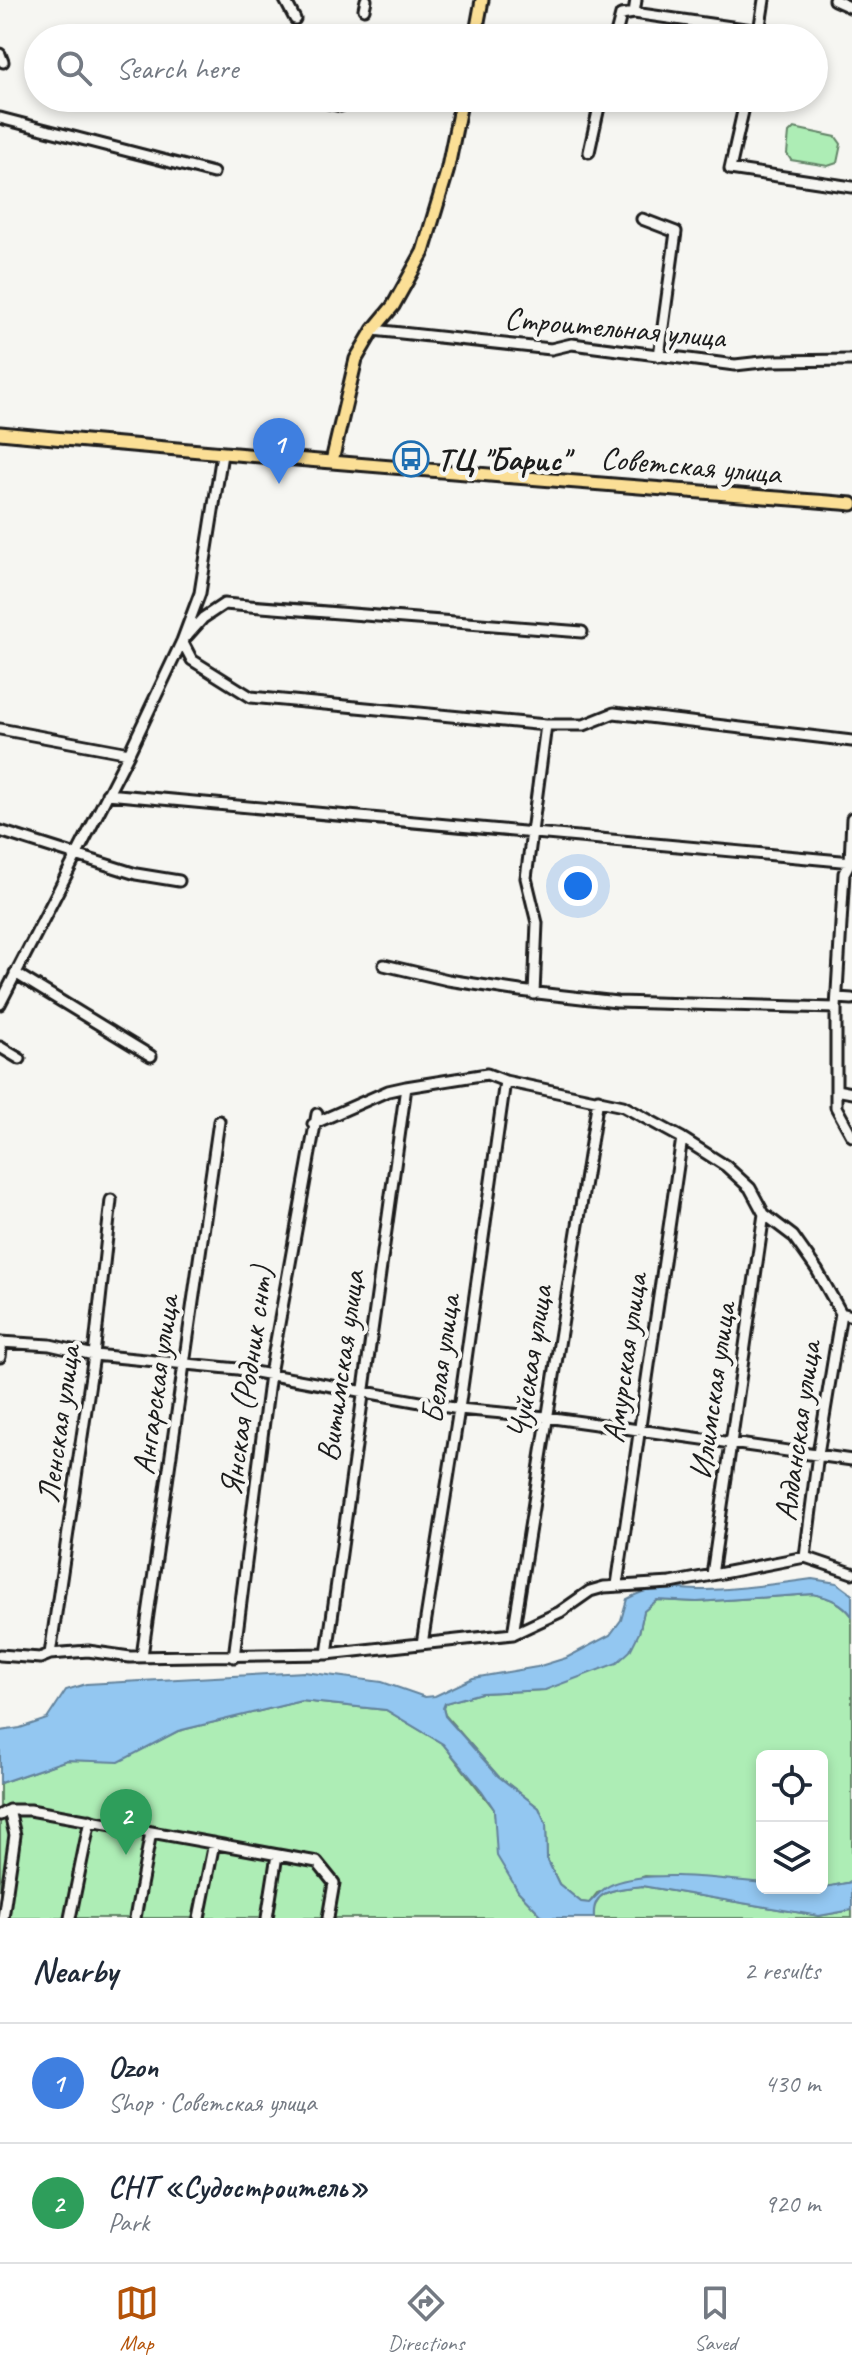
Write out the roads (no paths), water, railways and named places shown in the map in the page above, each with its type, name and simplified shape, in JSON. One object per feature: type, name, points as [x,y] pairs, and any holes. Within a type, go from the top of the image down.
[{"type":"main road","points":[[478,24],[482,0]]},
{"type":"main road","points":[[332,461],[356,359],[373,330],[393,306],[423,252],[447,172],[459,112]]},
{"type":"main road","name":"Советская улица","points":[[0,433],[222,454],[852,504]]},
{"type":"street","points":[[285,0],[295,19]]},
{"type":"street","points":[[634,13],[636,0]]},
{"type":"street","points":[[761,24],[764,0]]},
{"type":"street","points":[[834,0],[852,8]]},
{"type":"street","points":[[619,24],[621,15],[634,13],[696,24]]},
{"type":"street","points":[[589,152],[598,112]]},
{"type":"street","points":[[743,112],[730,169],[852,187]]},
{"type":"street","points":[[0,118],[213,173]]},
{"type":"street","points":[[642,219],[676,232],[659,356]]},
{"type":"street","name":"Строительная улица","points":[[373,330],[551,349],[572,344],[735,365],[771,361],[852,360]]},
{"type":"street","points":[[0,1004],[129,753],[182,641],[200,593],[222,454]]},
{"type":"street","points":[[182,641],[203,618],[224,604],[582,632]]},
{"type":"street","points":[[182,641],[192,660],[251,697],[546,725],[584,725],[614,713],[852,741]]},
{"type":"street","points":[[534,994],[537,923],[526,878],[546,725]]},
{"type":"street","points":[[0,729],[129,753]]},
{"type":"street","points":[[107,794],[851,862]]},
{"type":"street","points":[[852,818],[851,862],[844,873],[836,1090],[836,1107],[852,1136]]},
{"type":"street","points":[[0,831],[136,874],[179,881]]},
{"type":"street","points":[[384,965],[448,980],[534,994],[617,1002],[837,1003],[852,999]]},
{"type":"street","points":[[15,973],[151,1056]]},
{"type":"street","points":[[0,1047],[20,1059]]},
{"type":"street","points":[[406,1087],[487,1074],[505,1081],[623,1106],[682,1138],[734,1173],[750,1188],[764,1214],[793,1236],[841,1313],[852,1316]]},
{"type":"street","name":"Белая улица","points":[[422,1644],[505,1081]]},
{"type":"street","name":"Янская (Родник снт)","points":[[234,1657],[270,1374],[315,1119],[406,1087]]},
{"type":"street","name":"Витимская улица","points":[[327,1654],[406,1087]]},
{"type":"street","points":[[836,1090],[852,1093]]},
{"type":"street","name":"Чуйская улица","points":[[513,1634],[598,1099]]},
{"type":"street","name":"Ангарская улица","points":[[142,1656],[219,1121]]},
{"type":"street","name":"Амурская улица","points":[[617,1585],[682,1138]]},
{"type":"street","name":"Ленская улица","points":[[50,1654],[94,1355],[111,1200]]},
{"type":"street","name":"Илимская улица","points":[[712,1575],[764,1214]]},
{"type":"street","name":"Алданская улица","points":[[805,1557],[841,1313]]},
{"type":"street","points":[[0,1357],[1,1342],[50,1345],[94,1355],[270,1374],[459,1409],[546,1417],[852,1460]]},
{"type":"street","points":[[0,1655],[40,1658],[50,1654],[88,1651],[130,1657],[327,1654],[513,1634],[560,1612],[590,1591],[617,1585],[671,1583],[805,1557],[852,1573]]},
{"type":"street","points":[[3,1918],[15,1835],[4,1813],[30,1810],[317,1862],[334,1883],[328,1918]]},
{"type":"street","points":[[70,1918],[90,1820]]},
{"type":"street","points":[[135,1918],[151,1832]]},
{"type":"street","points":[[199,1918],[214,1843]]},
{"type":"street","points":[[267,1918],[277,1855]]},
{"type":"water","points":[[812,1579],[837,1583],[852,1594],[852,1616],[835,1601],[813,1594],[697,1602],[657,1600],[644,1611],[639,1633],[630,1651],[617,1663],[545,1690],[481,1693],[445,1703],[443,1708],[445,1716],[498,1776],[539,1808],[546,1824],[547,1859],[559,1884],[581,1902],[589,1903],[606,1888],[629,1879],[686,1876],[756,1882],[756,1894],[828,1894],[828,1886],[852,1882],[852,1910],[819,1916],[642,1886],[602,1895],[594,1908],[594,1918],[544,1918],[518,1891],[497,1856],[494,1809],[482,1791],[443,1744],[386,1710],[301,1701],[178,1731],[119,1762],[67,1760],[0,1783],[0,1731],[47,1719],[66,1690],[86,1684],[304,1672],[382,1682],[425,1697],[435,1696],[473,1678],[537,1667],[566,1658],[610,1635],[621,1620],[627,1599],[638,1593],[666,1588],[732,1589]]},
{"type":"place","name":"ТЦ \"Барис\"","points":[[411,459]]},
{"type":"place","name":"Ozon","points":[[279,484]]},
{"type":"place","name":"СНТ «Судостроитель»","points":[[126,1855]]}]
